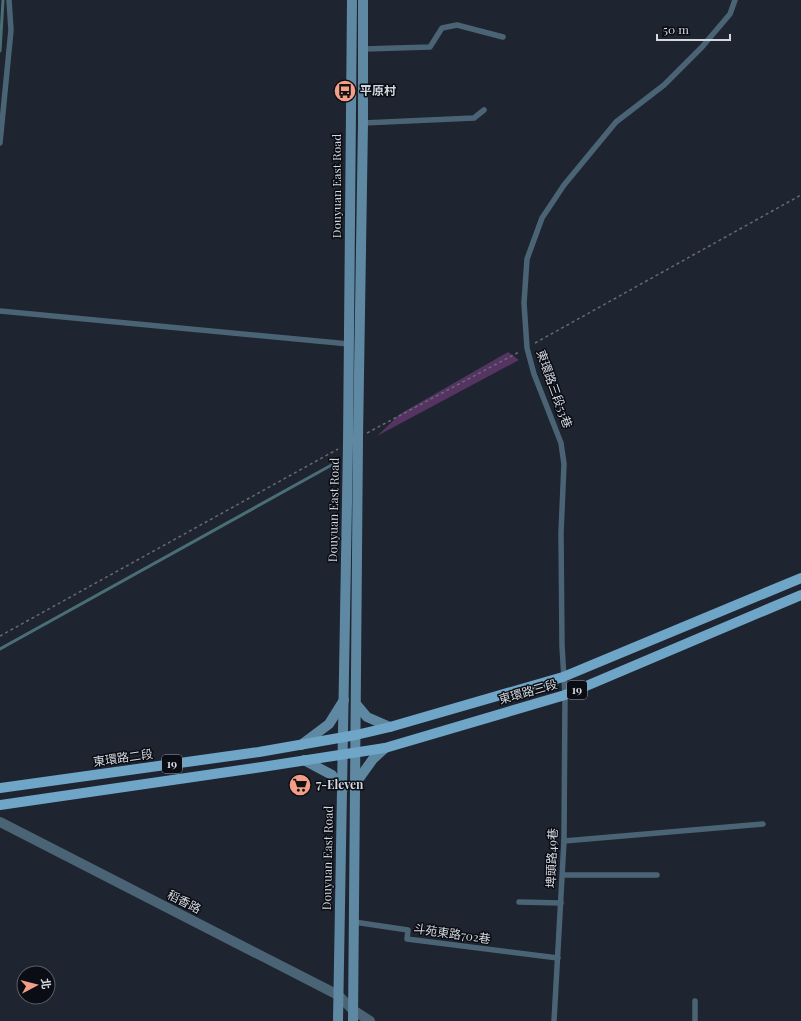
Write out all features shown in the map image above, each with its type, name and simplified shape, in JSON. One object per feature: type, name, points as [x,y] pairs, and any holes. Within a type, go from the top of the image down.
[{"type":"main road","name":"Douyuan East Road","points":[[338,1021],[348,443],[352,0]]},
{"type":"main road","name":"Douyuan East Road","points":[[353,1021],[358,438],[364,49],[363,0]]},
{"type":"main road","name":"東環路三段","points":[[343,737],[390,727],[563,677],[801,578]]},
{"type":"main road","name":"東環路三段","points":[[343,754],[385,748],[565,695],[801,595]]},
{"type":"main road","points":[[301,744],[329,724],[344,700]]},
{"type":"main road","points":[[356,704],[367,717],[390,727]]},
{"type":"main road","name":"東環路二段","points":[[0,788],[259,752],[343,737]]},
{"type":"main road","points":[[355,784],[373,758],[385,748]]},
{"type":"main road","name":"19","points":[[0,805],[343,754]]},
{"type":"main road","points":[[304,760],[332,776],[343,789]]},
{"type":"street","name":"稻香路","points":[[0,822],[338,996],[353,1010],[370,1021]]},
{"type":"lane","points":[[0,143],[11,30],[9,0]]},
{"type":"lane","name":"東環路三段53巷","points":[[565,695],[562,646],[561,533],[564,464],[561,443],[534,374],[527,348],[524,303],[527,259],[542,218],[564,185],[616,122],[664,84],[702,47],[730,14],[735,0]]},
{"type":"lane","points":[[364,49],[430,47],[442,28],[457,25],[503,37]]},
{"type":"lane","points":[[363,123],[474,118],[484,110]]},
{"type":"lane","points":[[0,311],[349,344]]},
{"type":"lane","name":"埤頭路49巷","points":[[554,1021],[563,875],[565,695]]},
{"type":"lane","points":[[564,841],[763,824]]},
{"type":"lane","points":[[563,875],[657,875]]},
{"type":"lane","points":[[519,902],[561,903]]},
{"type":"lane","name":"斗苑東路702巷","points":[[354,922],[408,930],[407,939],[558,958]]},
{"type":"lane","points":[[694,1001],[695,1021]]},
{"type":"path","points":[[358,438],[527,348],[801,195]]},
{"type":"path","points":[[0,636],[348,443]]},
{"type":"shaded area","points":[[508,352],[519,360],[377,436],[400,414]]},
{"type":"waterway","points":[[0,51],[3,0]]},
{"type":"waterway","points":[[0,649],[337,462]]},
{"type":"place","name":"平原村","points":[[345,91]]},
{"type":"place","name":"7-Eleven","points":[[300,785]]}]
